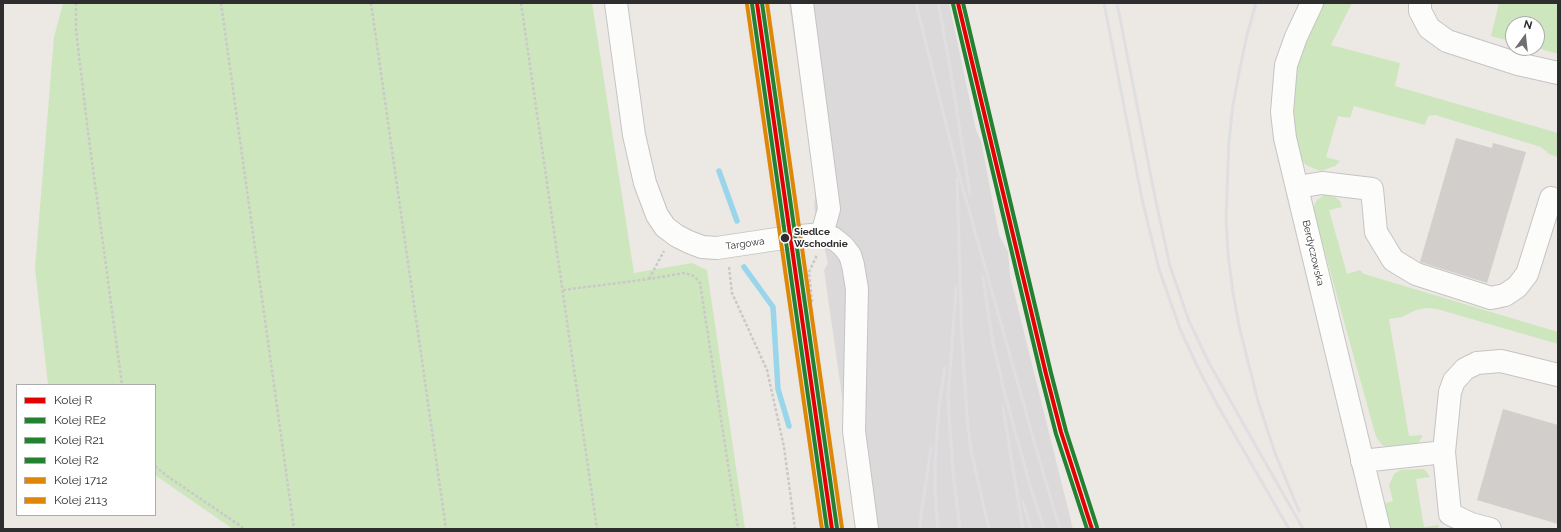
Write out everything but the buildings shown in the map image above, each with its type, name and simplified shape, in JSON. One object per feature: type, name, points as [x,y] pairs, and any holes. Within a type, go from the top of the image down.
[{"type":"street","name":"Targowa","points":[[616,3],[634,135],[645,183],[656,215],[665,227],[677,236],[702,247],[717,248],[790,237],[822,234]]},
{"type":"street","points":[[802,3],[829,209],[822,234],[833,238],[843,246],[850,255],[858,289],[854,431],[867,529]]},
{"type":"street","name":"Berdyczowska","points":[[1312,3],[1296,37],[1286,65],[1282,112],[1285,138],[1379,529]]},
{"type":"street","points":[[1420,3],[1420,11],[1429,28],[1447,41],[1518,64],[1558,73]]},
{"type":"street","points":[[1297,187],[1322,183],[1372,188],[1376,232],[1394,260],[1416,274],[1491,298],[1505,295],[1517,287],[1527,274],[1551,198]]},
{"type":"street","points":[[1490,529],[1471,524],[1450,514],[1444,452],[1450,392],[1454,381],[1464,369],[1477,363],[1501,361],[1558,375]]},
{"type":"street","points":[[1362,461],[1444,452]]},
{"type":"path","points":[[76,3],[76,30],[88,132],[122,384]]},
{"type":"path","points":[[220,3],[294,529]]},
{"type":"path","points":[[371,3],[446,529]]},
{"type":"path","points":[[521,3],[552,228],[563,290],[597,529]]},
{"type":"path","points":[[812,302],[809,272],[819,251],[822,234]]},
{"type":"path","points":[[649,279],[667,246],[677,236]]},
{"type":"path","points":[[726,247],[732,293],[766,370],[784,447],[795,529]]},
{"type":"path","points":[[563,290],[684,273],[694,276],[700,284],[738,529]]},
{"type":"path","points":[[156,467],[167,476],[245,529]]},
{"type":"shaded area","points":[[789,3],[949,3],[976,130],[981,141],[999,235],[1008,252],[1010,276],[1073,529],[861,529],[824,270],[828,263],[814,207],[816,185]]},
{"type":"green space","points":[[63,3],[592,3],[634,273],[692,263],[707,270],[745,529],[233,529],[156,476],[156,384],[48,384],[35,268],[54,37]]},
{"type":"green space","points":[[1323,3],[1352,3],[1331,45],[1400,63],[1395,86],[1558,133],[1558,157],[1549,154],[1541,147],[1435,115],[1428,116],[1425,125],[1354,106],[1350,118],[1338,116],[1326,157],[1340,161],[1335,166],[1320,171],[1308,166],[1300,160],[1291,124],[1296,70],[1302,49]]},
{"type":"green space","points":[[1499,3],[1558,3],[1558,54],[1545,50],[1545,16],[1505,16],[1505,40],[1491,36]]},
{"type":"green space","points":[[1325,194],[1335,197],[1340,201],[1342,207],[1329,210],[1347,274],[1360,270],[1364,274],[1558,332],[1558,344],[1437,309],[1426,308],[1416,310],[1402,317],[1389,319],[1409,436],[1422,435],[1422,437],[1418,444],[1388,447],[1382,445],[1376,437],[1313,209],[1316,201]]},
{"type":"green space","points":[[1423,469],[1430,477],[1416,479],[1424,527],[1438,525],[1439,529],[1391,529],[1383,504],[1393,501],[1389,485],[1394,474],[1400,470]]},
{"type":"waterway","points":[[719,171],[737,221]]},
{"type":"waterway","points":[[744,267],[773,307],[778,389],[789,426]]},
{"type":"railway","points":[[916,3],[956,164],[1060,529]]},
{"type":"railway","points":[[938,3],[949,61],[970,194]]},
{"type":"railway","points":[[1104,3],[1142,199],[1159,269],[1180,329],[1218,406],[1289,529]]},
{"type":"railway","points":[[1117,3],[1170,266],[1189,321],[1209,363],[1303,529]]},
{"type":"railway","points":[[1256,3],[1247,35],[1233,105],[1229,141],[1226,218],[1228,254],[1240,330],[1258,401],[1275,453],[1299,511]]},
{"type":"railway","points":[[957,179],[962,339],[967,416],[971,451],[989,529]]},
{"type":"railway","points":[[983,277],[993,343],[1004,391],[1031,489],[1044,529]]},
{"type":"railway","points":[[956,288],[948,398],[953,473],[960,529]]},
{"type":"railway","points":[[938,529],[935,492],[935,464],[939,406],[945,368]]},
{"type":"railway","points":[[1003,408],[1023,529]]},
{"type":"railway","points":[[919,529],[931,448]]},
{"type":"railway","points":[[1023,502],[1031,529]]},
{"type":"rail line","name":"R","points":[[757,3],[832,529]]},
{"type":"rail line","name":"R2","points":[[762,3],[837,528]]},
{"type":"rail line","name":"2113","points":[[767,3],[842,528]]},
{"type":"rail line","name":"R","points":[[958,3],[1046,374],[1061,432],[1092,529]]},
{"type":"rail line","name":"R21","points":[[963,3],[1051,373],[1066,431],[1097,527]]},
{"type":"rail line","name":"1712","points":[[747,4],[822,529]]},
{"type":"rail line","name":"RE2","points":[[752,4],[827,529]]},
{"type":"rail line","name":"RE2","points":[[953,4],[1056,434],[1087,529]]},
{"type":"place","name":"Siedlce Wschodnie","points":[[785,238]]}]
